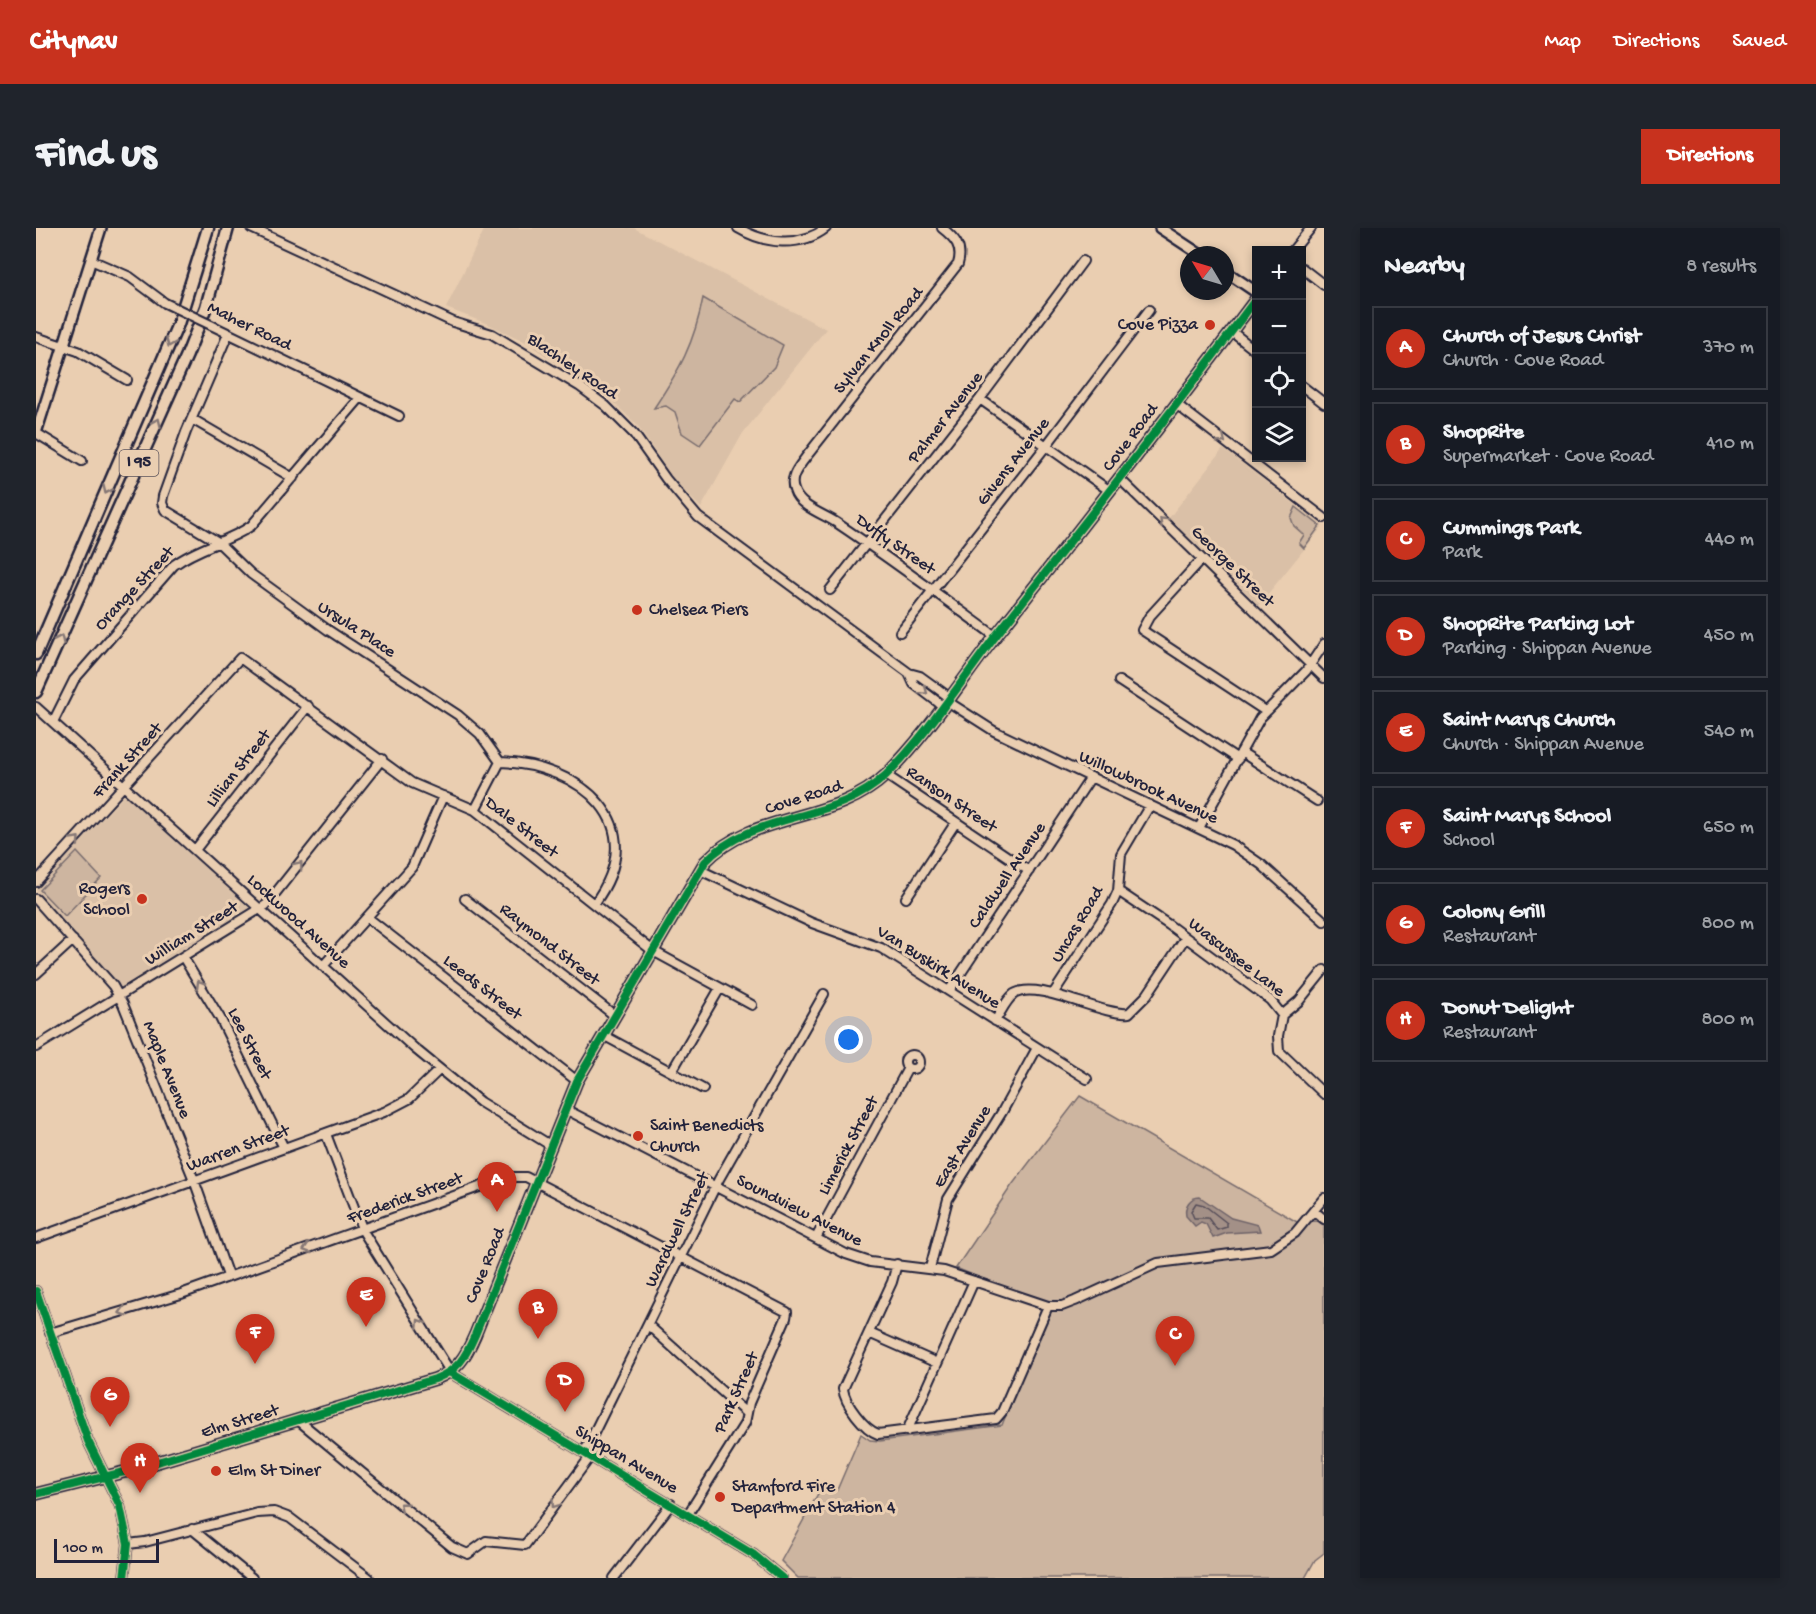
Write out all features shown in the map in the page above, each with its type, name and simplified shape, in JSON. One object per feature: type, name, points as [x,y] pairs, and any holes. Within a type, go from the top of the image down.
[{"type":"highway","points":[[195,275],[201,228]]},
{"type":"highway","name":"I 95","points":[[36,654],[169,347],[195,275],[208,228]]},
{"type":"highway","name":"I 95","points":[[36,692],[197,331],[228,228]]},
{"type":"highway","points":[[36,644],[56,604]]},
{"type":"main road","points":[[36,433],[62,345],[101,228]]},
{"type":"main road","points":[[1160,228],[1187,246]]},
{"type":"main road","points":[[1234,277],[1252,289]]},
{"type":"main road","name":"Cove Road","points":[[451,1373],[459,1366],[468,1352],[577,1081],[700,870],[719,848],[737,837],[860,795],[886,775],[946,701],[1256,300]]},
{"type":"main road","name":"Elm Street","points":[[36,1494],[106,1477],[451,1373]]},
{"type":"street","name":"Blachley Road","points":[[250,228],[263,231],[453,322],[492,334],[579,386],[606,406],[634,434],[666,479],[698,517],[909,673],[914,684],[946,701]]},
{"type":"street","points":[[738,228],[759,238],[784,242],[811,236],[826,228]]},
{"type":"street","name":"Sylvan Knoll Road","points":[[795,471],[958,264],[961,252],[958,245],[942,228]]},
{"type":"street","points":[[1296,246],[1311,228]]},
{"type":"street","name":"Maher Road","points":[[91,261],[130,277],[165,303],[399,416]]},
{"type":"street","name":"Palmer Avenue","points":[[830,590],[980,399],[1083,261]]},
{"type":"street","points":[[1306,271],[1324,285]]},
{"type":"street","name":"Givens Avenue","points":[[900,632],[1149,310]]},
{"type":"street","points":[[1232,332],[1252,347]]},
{"type":"street","name":"Ursula Place","points":[[228,334],[192,418],[162,503],[171,516],[218,542],[251,574],[291,604],[458,715],[480,734],[500,762]]},
{"type":"street","points":[[36,337],[86,354],[126,380]]},
{"type":"street","points":[[1306,389],[1324,403]]},
{"type":"street","name":"Orange Street","points":[[53,722],[74,680],[174,565],[191,552],[251,526],[360,398]]},
{"type":"street","points":[[980,399],[1110,490]]},
{"type":"street","points":[[1176,404],[1324,518]]},
{"type":"street","points":[[192,418],[292,478]]},
{"type":"street","points":[[36,433],[82,461]]},
{"type":"street","name":"Duffy Street","points":[[795,471],[794,491],[803,503],[868,544],[996,636]]},
{"type":"street","name":"George Street","points":[[1119,478],[1324,678]]},
{"type":"street","points":[[1202,559],[1142,628],[1151,638],[1265,711]]},
{"type":"street","points":[[1199,828],[1265,711],[1310,665],[1324,644]]},
{"type":"street","name":"Dale Street","points":[[240,658],[412,783],[475,810],[653,951],[752,1005]]},
{"type":"street","name":"Frank Street","points":[[36,882],[125,788],[240,658]]},
{"type":"street","points":[[1119,681],[1239,756],[1317,801]]},
{"type":"street","name":"Willowbrook Avenue","points":[[946,701],[994,731],[1233,845],[1263,865],[1324,921]]},
{"type":"street","name":"Lillian Street","points":[[195,850],[308,706]]},
{"type":"street","name":"Lockwood Avenue","points":[[36,707],[439,1070],[480,1102],[550,1145]]},
{"type":"street","name":"William Street","points":[[36,1047],[270,902],[382,759]]},
{"type":"street","points":[[475,810],[500,762],[531,764],[562,775],[587,792],[605,812],[616,834],[616,861],[612,877],[594,903]]},
{"type":"street","name":"Ranson Street","points":[[886,775],[1029,871]]},
{"type":"street","name":"Caldwell Avenue","points":[[949,991],[1091,777]]},
{"type":"street","points":[[323,966],[415,863],[444,796]]},
{"type":"street","name":"Uncas Road","points":[[1053,994],[1112,904],[1118,891],[1120,854],[1149,805]]},
{"type":"street","points":[[906,898],[956,822]]},
{"type":"street","name":"Van Buskirk Avenue","points":[[700,870],[812,923],[866,940],[1086,1079]]},
{"type":"street","name":"Wascussee Lane","points":[[1118,891],[1270,1000],[1282,1015],[1278,1036],[1279,1051],[1287,1062],[1324,1094]]},
{"type":"street","name":"Maple Avenue","points":[[36,899],[118,996],[194,1180],[228,1276]]},
{"type":"street","name":"Raymond Street","points":[[465,899],[614,1015]]},
{"type":"street","name":"Leeds Street","points":[[368,918],[577,1081]]},
{"type":"street","points":[[995,1021],[1016,993],[1053,994],[1129,1013],[1148,995],[1185,938]]},
{"type":"street","points":[[36,974],[73,940]]},
{"type":"street","name":"Lee Street","points":[[183,957],[220,1018],[284,1148]]},
{"type":"street","points":[[1282,1015],[1299,1001],[1324,970]]},
{"type":"street","points":[[672,1071],[720,988]]},
{"type":"street","name":"Wardwell Street","points":[[298,1420],[452,1547],[468,1554],[486,1541],[525,1545],[587,1455],[716,1186],[824,994]]},
{"type":"street","points":[[603,1035],[703,1089]]},
{"type":"street","name":"East Avenue","points":[[930,1268],[948,1199],[1002,1113],[1038,1048]]},
{"type":"street","name":"Limerick Street","points":[[816,1238],[908,1068]]},
{"type":"street","name":"Warren Street","points":[[36,1238],[384,1112],[409,1099],[439,1070]]},
{"type":"street","name":"Soundview Avenue","points":[[565,1109],[861,1260],[930,1268],[1048,1305],[1062,1306],[1158,1263],[1271,1249],[1291,1237],[1324,1198]]},
{"type":"street","name":"Shippan Avenue","points":[[326,1134],[363,1231],[451,1373],[688,1514],[754,1555],[783,1578]]},
{"type":"street","name":"Frederick Street","points":[[50,1333],[141,1307],[363,1231],[507,1177],[526,1177],[536,1181],[787,1312]]},
{"type":"street","points":[[1314,1211],[1324,1219]]},
{"type":"street","points":[[897,1264],[845,1385],[844,1396],[874,1433],[881,1435],[996,1419],[1002,1412],[1048,1305]]},
{"type":"street","points":[[907,1431],[974,1281]]},
{"type":"street","points":[[36,1291],[88,1441],[120,1506],[128,1544],[125,1578]]},
{"type":"street","name":"Park Street","points":[[688,1514],[745,1423],[746,1413],[787,1312]]},
{"type":"street","points":[[648,1325],[746,1413]]},
{"type":"street","points":[[869,1333],[937,1364]]},
{"type":"street","points":[[614,1578],[671,1504]]},
{"type":"street","points":[[128,1544],[257,1513],[281,1514],[290,1518],[369,1578]]},
{"type":"street","points":[[192,1529],[252,1578]]},
{"type":"shaded area","points":[[485,228],[634,228],[826,329],[743,433],[701,508],[674,480],[637,425],[612,401],[524,341],[446,308]]},
{"type":"shaded area","points":[[703,298],[783,345],[774,367],[740,402],[735,399],[700,445],[682,433],[675,412],[666,406],[654,408],[685,356]]},
{"type":"shaded area","points":[[1223,449],[1323,526],[1259,605],[1169,518]]},
{"type":"shaded area","points":[[1296,507],[1320,526],[1304,548],[1299,543],[1304,535],[1294,526],[1291,518]]},
{"type":"shaded area","name":"Rogers School","points":[[125,795],[249,908],[121,987],[36,890]]},
{"type":"shaded area","points":[[77,852],[101,878],[65,916],[40,890]]},
{"type":"shaded area","points":[[1080,1096],[1297,1222],[1318,1221],[1324,1225],[1324,1553],[1315,1560],[1305,1578],[798,1578],[781,1561],[820,1490],[825,1486],[837,1490],[861,1434],[870,1440],[880,1441],[1002,1425],[1049,1307],[956,1268],[1012,1185]]},
{"type":"water","points":[[1200,1197],[1231,1218],[1258,1225],[1260,1231],[1227,1233],[1213,1238],[1206,1224],[1201,1222],[1195,1226],[1186,1216],[1188,1203]]},
{"type":"cycle path","points":[[36,1494],[124,1472],[435,1379],[450,1372],[464,1357],[475,1335],[577,1081],[705,862],[725,845],[747,833],[843,802],[866,791],[886,775],[930,724],[1255,300]]},
{"type":"cycle path","points":[[36,1291],[88,1441],[120,1506],[128,1544],[124,1578]]},
{"type":"cycle path","points":[[451,1373],[754,1555],[782,1578]]},
{"type":"place","name":"Cove Pizza","points":[[1210,325]]},
{"type":"place","name":"Chelsea Piers","points":[[637,610]]},
{"type":"place","name":"Rogers School","points":[[142,899]]},
{"type":"place","name":"Saint Benedicts Church","points":[[638,1136]]},
{"type":"place","name":"Church of Jesus Christ","points":[[497,1212]]},
{"type":"place","name":"Saint Marys Church","points":[[366,1327]]},
{"type":"place","name":"ShopRite","points":[[538,1339]]},
{"type":"place","name":"Saint Marys School","points":[[255,1364]]},
{"type":"place","name":"Cummings Park","points":[[1175,1366]]},
{"type":"place","name":"ShopRite Parking Lot","points":[[565,1412]]},
{"type":"place","name":"Colony Grill","points":[[110,1427]]},
{"type":"place","name":"Elm St Diner","points":[[216,1471]]},
{"type":"place","name":"Donut Delight","points":[[140,1493]]},
{"type":"place","name":"Stamford Fire Department Station 4","points":[[720,1497]]}]
